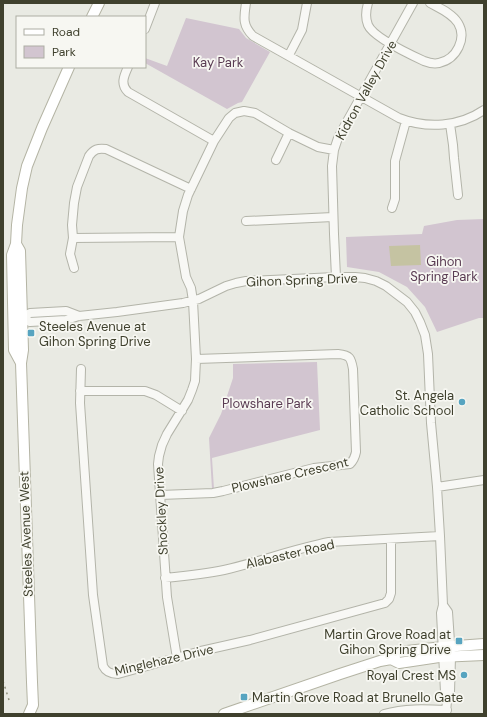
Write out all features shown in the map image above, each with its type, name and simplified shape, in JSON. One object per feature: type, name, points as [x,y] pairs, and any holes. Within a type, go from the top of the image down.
[{"type":"main road","points":[[92,16],[99,3]]},
{"type":"main road","name":"Steeles Avenue West","points":[[39,714],[31,710],[21,362],[23,350],[18,317],[20,251],[16,244],[22,188],[27,166],[69,68]]},
{"type":"main road","points":[[447,652],[484,644]]},
{"type":"main road","points":[[224,714],[239,712],[326,678],[390,659],[398,652],[447,652],[484,655]]},
{"type":"street","points":[[146,26],[155,3]]},
{"type":"street","points":[[246,3],[244,21],[246,27],[253,36],[399,118],[420,124],[450,124],[467,119],[484,110]]},
{"type":"street","points":[[289,55],[302,30],[307,3]]},
{"type":"street","points":[[368,3],[366,11],[367,19],[369,26],[377,36],[418,59],[429,63],[444,62],[457,51],[461,32],[458,23],[451,15],[430,3]]},
{"type":"street","name":"Kidron Valley Drive","points":[[336,277],[332,166],[334,150],[338,138],[414,3]]},
{"type":"street","points":[[128,68],[123,84],[128,92],[214,141]]},
{"type":"street","name":"Shockley Drive","points":[[177,658],[167,597],[158,475],[159,456],[162,445],[188,400],[195,381],[196,359],[193,301],[186,277],[179,237],[183,211],[188,195],[214,141],[234,113],[244,111],[255,113],[318,148],[334,150]]},
{"type":"street","points":[[392,208],[396,199],[395,161],[406,121]]},
{"type":"street","points":[[450,124],[454,145],[458,195]]},
{"type":"street","points":[[276,160],[289,133]]},
{"type":"street","points":[[74,268],[70,254],[73,238],[72,225],[74,203],[89,156],[95,149],[106,149],[191,189]]},
{"type":"street","points":[[246,220],[333,217]]},
{"type":"street","points":[[73,238],[179,237]]},
{"type":"street","name":"Gihon Spring Drive","points":[[18,317],[30,313],[66,311],[79,316],[117,312],[193,301],[226,286],[246,281],[336,277],[355,277],[376,281],[395,292],[407,302],[420,322],[425,335],[428,354],[443,605],[448,612],[446,692],[448,700],[446,712]]},
{"type":"street","name":"Plowshare Crescent","points":[[160,496],[213,493],[223,491],[314,468],[350,464],[353,462],[355,457],[353,369],[351,360],[348,356],[338,354],[196,359]]},
{"type":"street","name":"Minglehaze Drive","points":[[81,369],[80,403],[93,595],[103,666],[109,673],[118,674],[385,603],[389,599],[391,593],[391,539]]},
{"type":"street","points":[[80,391],[145,391],[156,394],[182,411]]},
{"type":"street","points":[[437,487],[484,480]]},
{"type":"street","name":"Alabaster Road","points":[[166,578],[225,570],[329,542],[440,536]]},
{"type":"street","points":[[384,714],[394,711],[424,708],[446,712]]},
{"type":"green space","name":"Kay Park","points":[[186,18],[239,29],[246,38],[270,52],[242,102],[227,109],[146,64],[146,58],[167,66]]},
{"type":"green space","name":"Gihon Spring Park","points":[[484,219],[484,318],[479,318],[437,332],[425,307],[407,287],[379,272],[347,267],[346,237],[422,234],[424,226],[457,220]]},
{"type":"green space","name":"Plowshare Park","points":[[317,362],[320,430],[212,458],[214,489],[212,489],[209,438],[221,414],[233,378],[233,364]]},
{"type":"shaded area","points":[[420,245],[421,265],[391,266],[389,246]]},
{"type":"railway","points":[[3,681],[9,700]]},
{"type":"place","name":"Steeles Avenue at Gihon Spring Drive","points":[[31,333]]},
{"type":"place","name":"St. Angela Catholic School","points":[[462,402]]},
{"type":"place","name":"Martin Grove Road at Gihon Spring Drive","points":[[459,641]]},
{"type":"place","name":"Royal Crest MS","points":[[464,675]]},
{"type":"place","name":"Martin Grove Road at Brunello Gate","points":[[244,697]]}]
